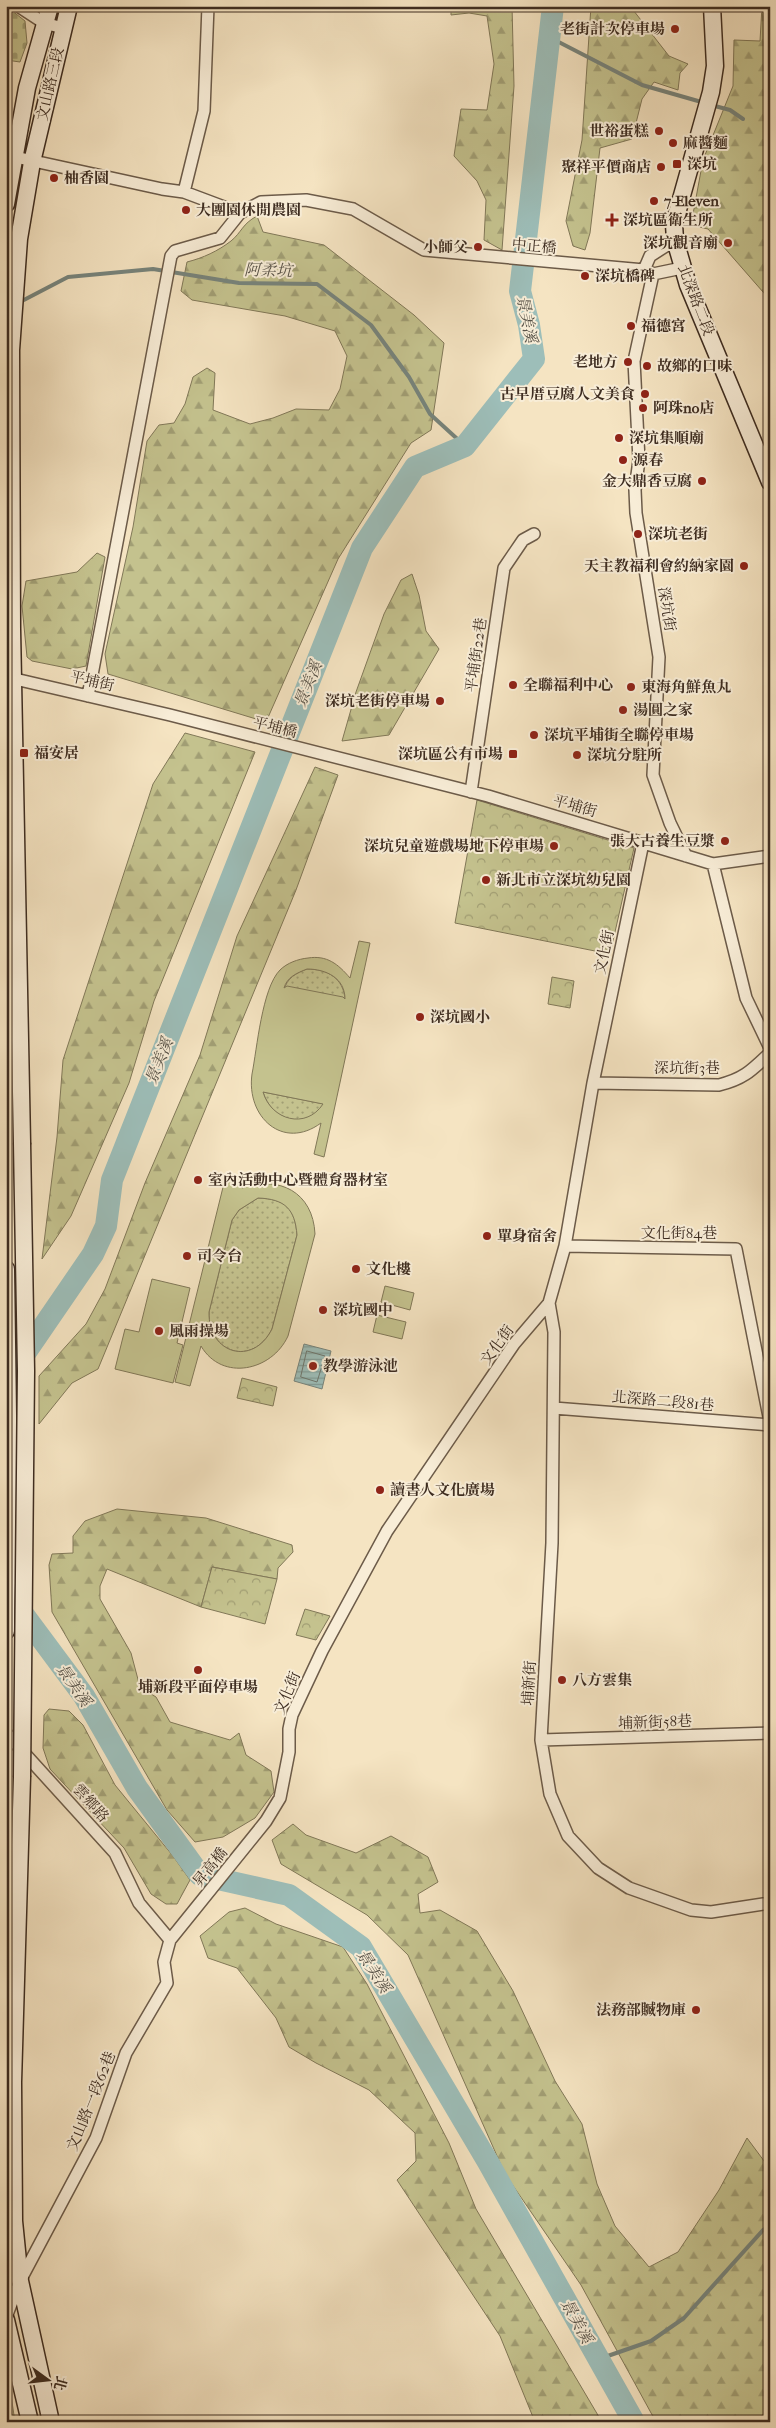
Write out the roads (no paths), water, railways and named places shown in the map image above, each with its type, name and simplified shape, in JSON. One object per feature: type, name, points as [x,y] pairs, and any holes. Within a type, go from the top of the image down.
[{"type":"main road","name":"文山路三段","points":[[6,204],[10,156],[50,6]]},
{"type":"main road","name":"文山路三段","points":[[51,2422],[20,2281],[14,2221],[14,2020],[22,1777],[26,1371],[11,679],[11,350],[19,239],[32,162],[69,6]]},
{"type":"main road","name":"北深路二段","points":[[712,6],[715,66],[711,92],[674,224],[675,240],[682,268],[770,482]]},
{"type":"main road","points":[[6,1269],[9,1488],[6,1631]]},
{"type":"main road","points":[[6,2318],[30,2422]]},
{"type":"street","points":[[18,6],[44,23],[63,28]]},
{"type":"street","points":[[184,192],[204,111],[208,6]]},
{"type":"street","points":[[10,156],[162,189],[184,192],[240,213],[220,238],[175,250],[171,256],[88,696]]},
{"type":"street","name":"中正橋","points":[[240,213],[261,202],[306,200],[353,209],[424,250],[648,272]]},
{"type":"street","name":"深坑街","points":[[675,240],[650,256],[634,361],[639,460],[635,490],[636,513],[659,657],[653,776],[670,824],[686,856]]},
{"type":"street","points":[[648,272],[682,268]]},
{"type":"street","name":"平埔街22巷","points":[[471,792],[504,568],[524,540],[534,534]]},
{"type":"street","name":"平埔街","points":[[11,679],[170,715]]},
{"type":"street","name":"平埔橋","points":[[170,715],[372,767]]},
{"type":"street","name":"平埔街","points":[[372,767],[471,792],[713,864],[770,856]]},
{"type":"street","name":"文化街","points":[[266,1821],[280,1798],[289,1752],[289,1729],[292,1715],[322,1651],[388,1531],[514,1344],[549,1303],[565,1246],[593,1083],[643,843]]},
{"type":"street","points":[[713,864],[746,998],[770,1048]]},
{"type":"street","name":"深坑街3巷","points":[[593,1083],[719,1084],[736,1081],[748,1074],[770,1053]]},
{"type":"street","name":"文化街84巷","points":[[565,1246],[736,1249],[770,1424]]},
{"type":"street","name":"埔新街","points":[[549,1303],[554,1332],[554,1408],[551,1558],[541,1740],[550,1794],[568,1836],[598,1868],[629,1888],[691,1910],[711,1912],[770,1903]]},
{"type":"street","name":"北深路二段81巷","points":[[554,1408],[770,1424]]},
{"type":"street","name":"雲鄉路","points":[[6,1733],[116,1854],[139,1903],[173,1935]]},
{"type":"street","name":"埔新街58巷","points":[[541,1740],[770,1733]]},
{"type":"street","name":"昇高橋","points":[[173,1935],[266,1821]]},
{"type":"street","name":"文山路一段62巷","points":[[6,2318],[20,2281],[96,2138],[126,2053],[167,1983],[164,1962],[173,1935]]},
{"type":"water","name":"教學游泳池","points":[[304,1344],[331,1351],[322,1389],[294,1381]]},
{"type":"waterway","name":"景美溪","points":[[6,1381],[93,1254],[106,1226],[112,1180],[362,548],[415,467],[465,446],[534,359],[529,325],[520,291],[553,6]]},
{"type":"waterway","points":[[549,37],[642,85],[705,103]]},
{"type":"waterway","points":[[711,105],[730,110],[743,119]]},
{"type":"waterway","name":"阿柔坑","points":[[20,302],[68,277],[153,269],[239,283],[317,284],[371,325],[409,377],[430,414],[465,446]]},
{"type":"waterway","name":"景美溪","points":[[6,1591],[84,1696],[137,1788],[200,1875],[289,1895],[361,1947],[488,2162],[634,2422]]},
{"type":"waterway","points":[[599,2359],[651,2341],[684,2318],[763,2230],[770,2226]]},
{"type":"place","name":"老街計次停車場","points":[[675,29]]},
{"type":"place","name":"世裕蛋糕","points":[[659,131]]},
{"type":"place","name":"麻醬麵","points":[[673,143]]},
{"type":"place","name":"深坑","points":[[677,164]]},
{"type":"place","name":"聚祥平價商店","points":[[661,167]]},
{"type":"place","name":"柚香園","points":[[54,178]]},
{"type":"place","name":"7-Eleven","points":[[654,201]]},
{"type":"place","name":"大團園休閒農園","points":[[186,210]]},
{"type":"place","name":"深坑區衛生所","points":[[612,220]]},
{"type":"place","name":"深坑觀音廟","points":[[728,243]]},
{"type":"place","name":"小師父","points":[[478,247]]},
{"type":"place","name":"深坑橋碑","points":[[585,276]]},
{"type":"place","name":"福德宮","points":[[631,326]]},
{"type":"place","name":"老地方","points":[[628,362]]},
{"type":"place","name":"故鄉的口味","points":[[647,366]]},
{"type":"place","name":"古早厝豆腐人文美食","points":[[645,394]]},
{"type":"place","name":"阿珠no店","points":[[643,408]]},
{"type":"place","name":"深坑集順廟","points":[[619,438]]},
{"type":"place","name":"源春","points":[[623,460]]},
{"type":"place","name":"金大鼎香豆腐","points":[[702,481]]},
{"type":"place","name":"深坑老街","points":[[638,534]]},
{"type":"place","name":"天主教福利會約納家園","points":[[744,566]]},
{"type":"place","name":"全聯福利中心","points":[[513,685]]},
{"type":"place","name":"東海角鮮魚丸","points":[[631,687]]},
{"type":"place","name":"深坑老街停車場","points":[[440,701]]},
{"type":"place","name":"湯圓之家","points":[[623,710]]},
{"type":"place","name":"深坑平埔街全聯停車場","points":[[534,735]]},
{"type":"place","name":"福安居","points":[[24,753]]},
{"type":"place","name":"深坑區公有市場","points":[[513,754]]},
{"type":"place","name":"深坑分駐所","points":[[577,755]]},
{"type":"place","name":"張大古養生豆漿","points":[[725,841]]},
{"type":"place","name":"深坑兒童遊戲場地下停車場","points":[[554,846]]},
{"type":"place","name":"新北市立深坑幼兒園","points":[[486,880]]},
{"type":"place","name":"深坑國小","points":[[420,1017]]},
{"type":"place","name":"室內活動中心暨體育器材室","points":[[198,1180]]},
{"type":"place","name":"單身宿舍","points":[[487,1236]]},
{"type":"place","name":"司令台","points":[[187,1256]]},
{"type":"place","name":"文化樓","points":[[356,1269]]},
{"type":"place","name":"深坑國中","points":[[323,1310]]},
{"type":"place","name":"風雨操場","points":[[159,1331]]},
{"type":"place","name":"教學游泳池","points":[[313,1366]]},
{"type":"place","name":"讀書人文化廣場","points":[[380,1490]]},
{"type":"place","name":"埔新段平面停車場","points":[[198,1670]]},
{"type":"place","name":"八方雲集","points":[[562,1680]]},
{"type":"place","name":"法務部贓物庫","points":[[696,2010]]}]
